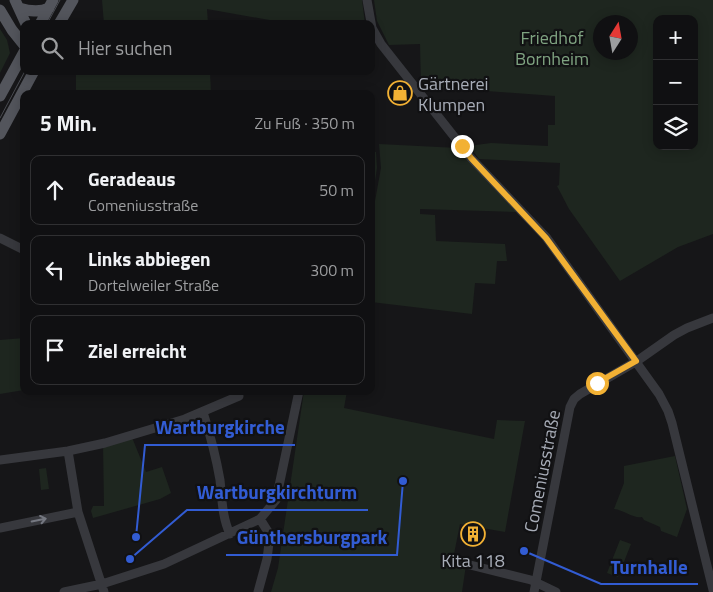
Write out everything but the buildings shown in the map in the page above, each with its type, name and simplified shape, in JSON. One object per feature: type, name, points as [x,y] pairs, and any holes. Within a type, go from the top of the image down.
[{"type":"main road","points":[[61,20],[73,0]]},
{"type":"main road","points":[[17,4],[35,12],[45,10],[51,4]]},
{"type":"main road","points":[[17,4],[24,20]]},
{"type":"main road","points":[[42,20],[51,4]]},
{"type":"main road","points":[[0,10],[20,41]]},
{"type":"main road","points":[[0,96],[20,59]]},
{"type":"main road","points":[[24,90],[32,75]]},
{"type":"main road","points":[[0,134],[20,97]]},
{"type":"street","points":[[367,0],[371,20]]},
{"type":"street","points":[[375,33],[471,158],[546,238],[659,394],[670,417],[713,590]]},
{"type":"street","points":[[0,238],[20,248]]},
{"type":"street","name":"Comeniusstraße","points":[[535,588],[570,407],[574,399],[674,335],[713,318]]},
{"type":"street","points":[[64,592],[103,588],[164,564],[260,520],[276,500],[299,395]]},
{"type":"street","points":[[0,460],[68,451],[131,436],[203,412],[239,396]]},
{"type":"street","points":[[203,412],[220,480],[225,523],[230,534]]},
{"type":"street","points":[[68,451],[78,512],[103,588]]},
{"type":"street","points":[[0,528],[78,512]]},
{"type":"street","points":[[258,592],[267,559],[270,535],[260,520]]},
{"type":"street","points":[[458,562],[531,580],[535,588],[556,592]]},
{"type":"green space","points":[[102,0],[362,0],[364,20],[269,20],[207,9],[208,20],[104,20]]},
{"type":"green space","name":"Friedhof Bornheim","points":[[374,0],[713,0],[713,234],[678,247],[620,281],[569,209],[557,186],[559,185],[560,163],[479,159],[469,146],[491,143],[548,146],[548,125],[555,125],[555,96],[421,86],[420,44],[389,45],[377,21]]},
{"type":"green space","points":[[0,29],[7,40],[10,53],[0,73]]},
{"type":"green space","points":[[76,75],[210,75],[211,90],[76,90]]},
{"type":"green space","points":[[379,144],[458,148],[517,212],[420,209],[420,214],[435,215],[436,241],[505,244],[507,261],[497,261],[495,284],[475,283],[472,314],[375,302],[375,201],[381,168]]},
{"type":"green space","points":[[375,152],[376,152],[377,168],[375,181]]},
{"type":"green space","points":[[20,338],[20,391],[0,394],[0,340]]},
{"type":"green space","points":[[303,395],[346,395],[344,408],[494,439],[497,420],[525,421],[505,532],[460,524],[454,554],[467,558],[462,592],[271,592],[278,568]]},
{"type":"green space","points":[[131,435],[146,472],[162,467],[171,493],[160,499],[93,518],[91,511],[93,506],[104,506],[103,443]]},
{"type":"green space","points":[[675,456],[687,509],[677,537],[661,531],[660,527],[644,520],[642,517],[636,517],[614,509],[624,483],[624,466]]},
{"type":"green space","points":[[46,468],[49,489],[41,490],[39,469]]},
{"type":"green space","points":[[620,540],[631,544],[618,577],[607,573]]},
{"type":"tram line","points":[[49,20],[60,0]]},
{"type":"tram line","points":[[0,118],[23,75]]},
{"type":"place","name":"Gärtnerei Klumpen","points":[[400,93]]},
{"type":"place","name":"Günthersburgpark","points":[[403,481]]},
{"type":"place","name":"Kita 118","points":[[473,534]]},
{"type":"place","name":"Wartburgkirche","points":[[136,537]]},
{"type":"place","name":"Turnhalle","points":[[524,551]]},
{"type":"place","name":"Wartburgkirchturm","points":[[130,559]]},
{"type":"route","points":[[462,146],[546,238],[636,361],[597,383]]}]
